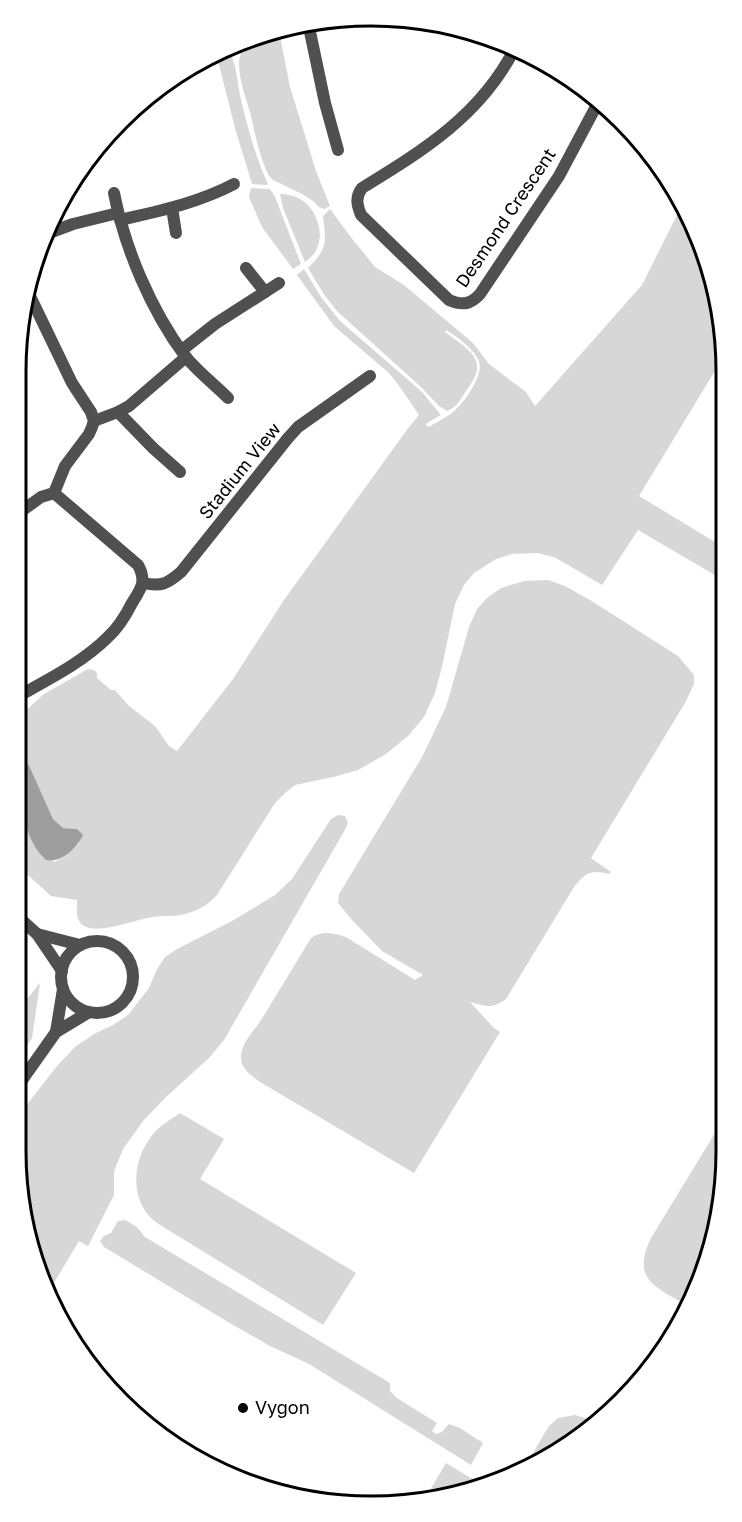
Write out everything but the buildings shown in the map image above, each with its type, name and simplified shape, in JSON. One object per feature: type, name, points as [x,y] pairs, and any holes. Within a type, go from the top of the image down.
[{"type":"street","points":[[310,31],[325,103],[338,150]]},
{"type":"street","name":"Desmond Crescent","points":[[511,56],[486,94],[461,119],[409,160],[362,188],[357,195],[361,214],[449,300],[462,304],[469,303],[480,294],[559,176],[596,108]]},
{"type":"street","points":[[56,230],[73,224],[172,208],[203,199],[234,184]]},
{"type":"street","points":[[114,193],[126,242],[159,314],[184,354],[228,398]]},
{"type":"street","points":[[172,208],[176,233]]},
{"type":"street","points":[[246,268],[265,292]]},
{"type":"street","points":[[94,421],[118,412],[138,399],[215,324],[279,283]]},
{"type":"street","points":[[33,301],[72,383],[91,412],[94,421],[81,446],[65,466],[54,493]]},
{"type":"street","name":"Stadium View","points":[[143,583],[160,585],[181,572],[298,427],[370,376]]},
{"type":"street","points":[[118,412],[180,472]]},
{"type":"street","points":[[26,692],[74,664],[105,640],[131,606],[143,583],[138,565],[54,493]]},
{"type":"street","points":[[26,508],[41,497],[54,493]]},
{"type":"street","points":[[26,924],[37,934],[62,971]]},
{"type":"street","points":[[37,934],[80,945]]},
{"type":"street","points":[[56,1032],[63,989],[62,971],[71,952],[90,941],[101,941],[111,943],[129,958],[134,981],[131,991],[126,999],[109,1011],[89,1012],[78,1007],[63,989]]},
{"type":"street","points":[[26,1074],[56,1032],[89,1012]]},
{"type":"shaded area","points":[[280,38],[290,87],[316,171],[330,206],[324,209],[319,207],[302,194],[269,176],[260,152],[240,75],[242,51]]},
{"type":"shaded area","points":[[231,55],[248,128],[267,185],[252,184],[218,61]]},
{"type":"shaded area","points":[[251,188],[270,189],[275,197],[301,264],[293,269],[262,227],[249,197]]},
{"type":"shaded area","points":[[280,194],[294,196],[304,202],[317,220],[319,241],[315,252],[305,262],[283,208]]},
{"type":"shaded area","points":[[330,209],[375,267],[404,285],[473,343],[489,364],[526,392],[535,406],[642,285],[678,213],[705,282],[714,326],[716,369],[639,496],[716,543],[716,576],[638,530],[602,585],[556,558],[538,553],[512,554],[496,559],[474,573],[464,585],[455,604],[435,693],[424,717],[408,736],[386,754],[358,770],[295,785],[285,793],[275,803],[217,895],[207,904],[181,915],[157,916],[108,928],[91,928],[79,921],[77,900],[51,896],[26,873],[26,823],[28,831],[54,862],[66,856],[79,843],[77,829],[63,828],[53,819],[28,763],[26,765],[26,710],[44,694],[88,669],[94,670],[97,678],[111,690],[115,690],[129,706],[155,726],[169,746],[177,751],[233,679],[284,600],[419,415],[389,373],[334,326],[297,275],[304,269],[321,297],[339,320],[422,392],[441,415],[427,423],[429,427],[458,408],[477,380],[480,365],[478,359],[472,350],[446,330],[445,332],[471,353],[477,364],[471,384],[458,403],[447,411],[338,312],[308,268],[324,245],[323,216]]},
{"type":"shaded area","points":[[548,580],[565,586],[590,600],[678,656],[694,675],[694,684],[685,703],[591,858],[611,872],[609,874],[589,873],[578,882],[506,999],[492,1006],[470,1002],[500,1032],[414,1173],[260,1082],[245,1068],[241,1061],[242,1051],[246,1041],[315,935],[328,933],[346,937],[415,980],[423,975],[382,951],[338,903],[339,894],[422,757],[446,707],[469,627],[477,609],[501,588],[524,581]]},
{"type":"shaded area","points":[[28,763],[53,819],[63,828],[77,829],[83,835],[72,850],[58,859],[46,860],[35,847],[26,826],[26,764]]},
{"type":"shaded area","points":[[338,815],[345,816],[348,823],[224,1040],[209,1058],[143,1121],[123,1149],[114,1171],[114,1195],[88,1246],[79,1241],[53,1285],[37,1240],[28,1196],[26,1106],[57,1066],[75,1047],[128,1015],[149,988],[165,957],[275,895],[292,879],[331,819]]},
{"type":"shaded area","points":[[40,983],[32,1038],[26,1047],[26,1000]]},
{"type":"shaded area","points":[[180,1113],[224,1139],[200,1179],[356,1273],[323,1325],[162,1226],[146,1212],[137,1190],[139,1160],[154,1133]]},
{"type":"shaded area","points":[[716,1131],[716,1174],[710,1218],[698,1262],[682,1302],[658,1288],[646,1274],[645,1253],[651,1238]]},
{"type":"shaded area","points":[[125,1220],[137,1227],[145,1237],[390,1383],[390,1391],[397,1398],[437,1423],[432,1431],[436,1434],[442,1432],[449,1424],[460,1428],[483,1443],[471,1465],[309,1364],[270,1346],[104,1247],[100,1241],[111,1233],[118,1221]]},
{"type":"shaded area","points":[[575,1415],[588,1420],[530,1458],[549,1426],[558,1418]]},
{"type":"shaded area","points":[[446,1463],[474,1480],[460,1485],[429,1492]]},
{"type":"place","name":"Vygon","points":[[243,1408]]}]
